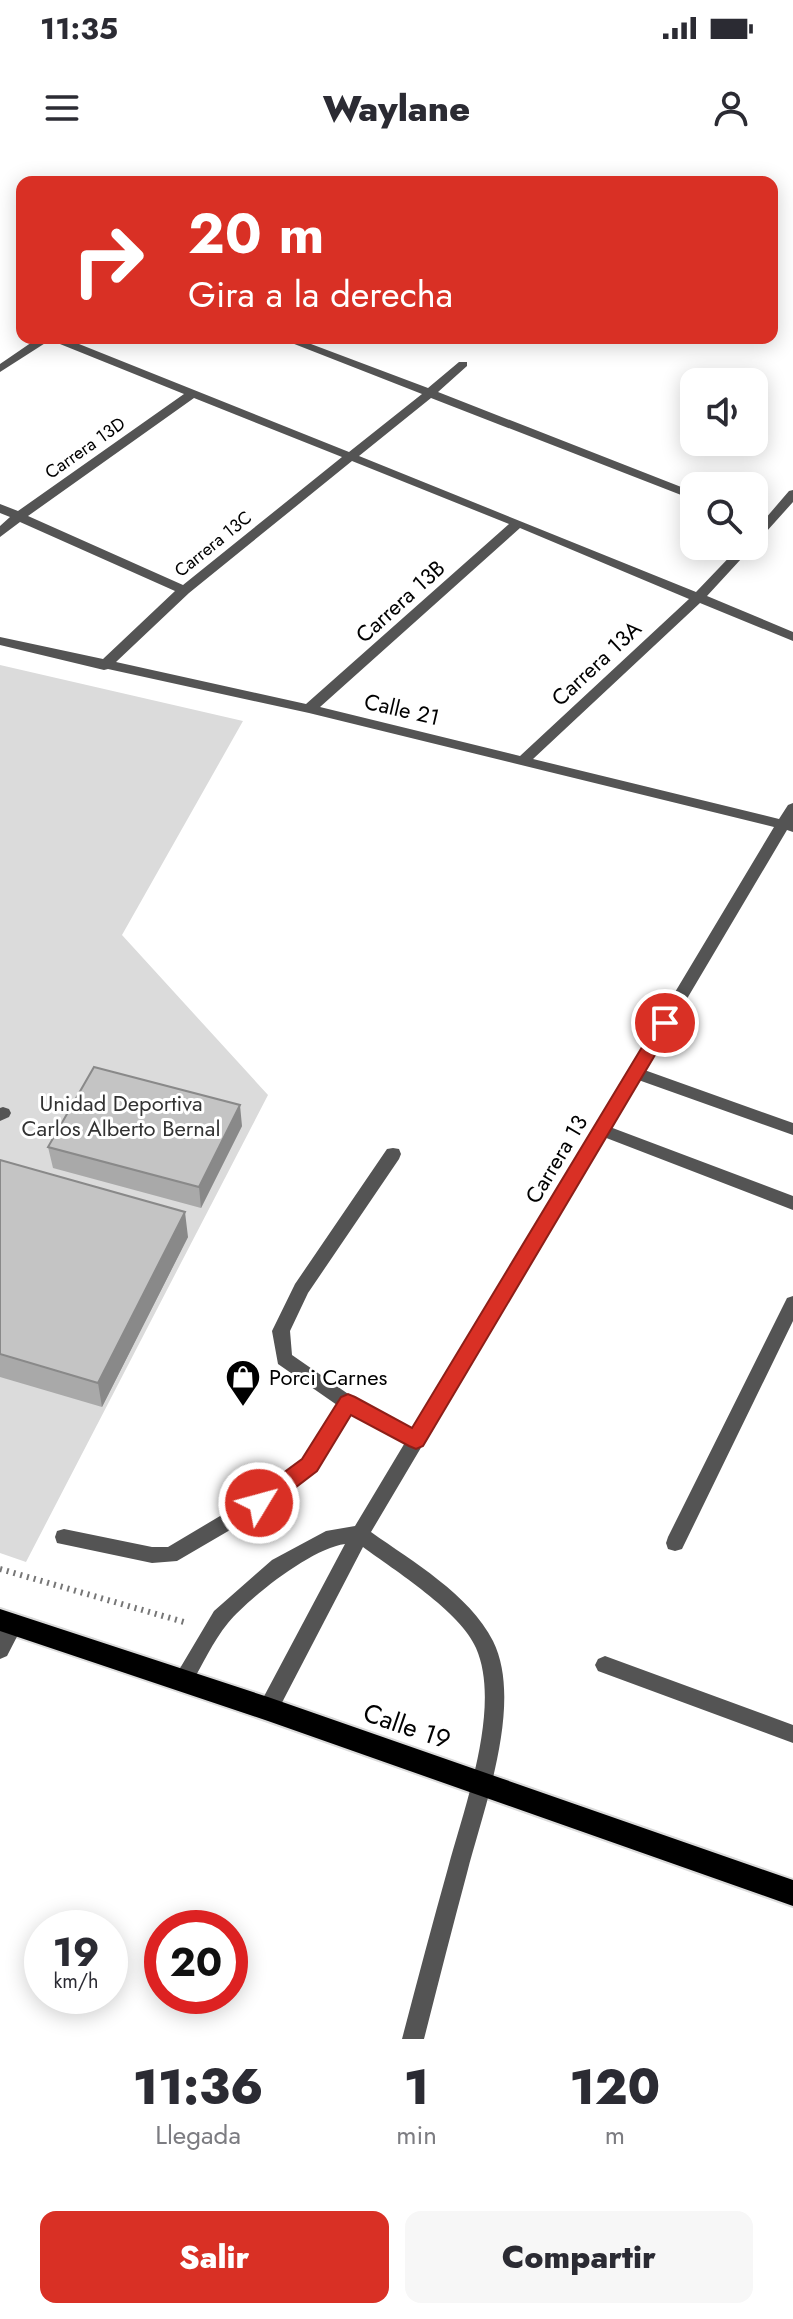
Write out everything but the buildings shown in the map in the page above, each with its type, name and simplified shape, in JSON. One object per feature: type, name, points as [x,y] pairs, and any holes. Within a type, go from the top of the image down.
[{"type":"main road","name":"Calle 19","points":[[7,1622],[268,1709],[793,1893]]},
{"type":"street","points":[[0,369],[37,344]]},
{"type":"street","points":[[69,344],[518,523],[793,637]]},
{"type":"street","points":[[301,344],[680,491]]},
{"type":"street","name":"Carrera 13C","points":[[104,666],[184,590],[351,458],[463,364]]},
{"type":"street","name":"Carrera 13D","points":[[0,533],[19,516],[192,394]]},
{"type":"street","points":[[768,515],[793,494]]},
{"type":"street","points":[[0,508],[184,590]]},
{"type":"street","name":"Carrera 13B","points":[[309,709],[518,523]]},
{"type":"street","name":"Carrera 13A","points":[[524,760],[698,598],[734,560]]},
{"type":"street","name":"Calle 21","points":[[0,641],[309,709],[789,826]]},
{"type":"street","name":"Carrera 13","points":[[268,1709],[360,1534],[636,1073],[789,826],[793,808]]},
{"type":"street","points":[[636,1073],[793,1129]]},
{"type":"street","points":[[602,1130],[793,1203]]},
{"type":"street","points":[[393,1154],[301,1289],[281,1331],[284,1359],[348,1403],[416,1440]]},
{"type":"street","points":[[675,1543],[793,1303]]},
{"type":"street","points":[[64,1537],[152,1555],[170,1555],[259,1503],[309,1465],[348,1403]]},
{"type":"street","points":[[183,1680],[221,1617],[279,1566],[333,1537],[360,1534],[453,1605],[486,1645],[494,1684],[493,1716],[480,1784],[413,2039]]},
{"type":"street","points":[[0,1650],[7,1622]]},
{"type":"street","points":[[605,1665],[793,1734]]},
{"type":"path","points":[[0,1569],[212,1631]]},
{"type":"green space","name":"Unidad Deportiva Carlos Alberto Bernal","points":[[0,665],[243,721],[122,935],[268,1095],[26,1562],[0,1553]]},
{"type":"place","name":"Porci Carnes","points":[[243,1408]]},
{"type":"route","points":[[259,1503],[309,1465],[348,1403],[416,1440],[665,1023]]}]
